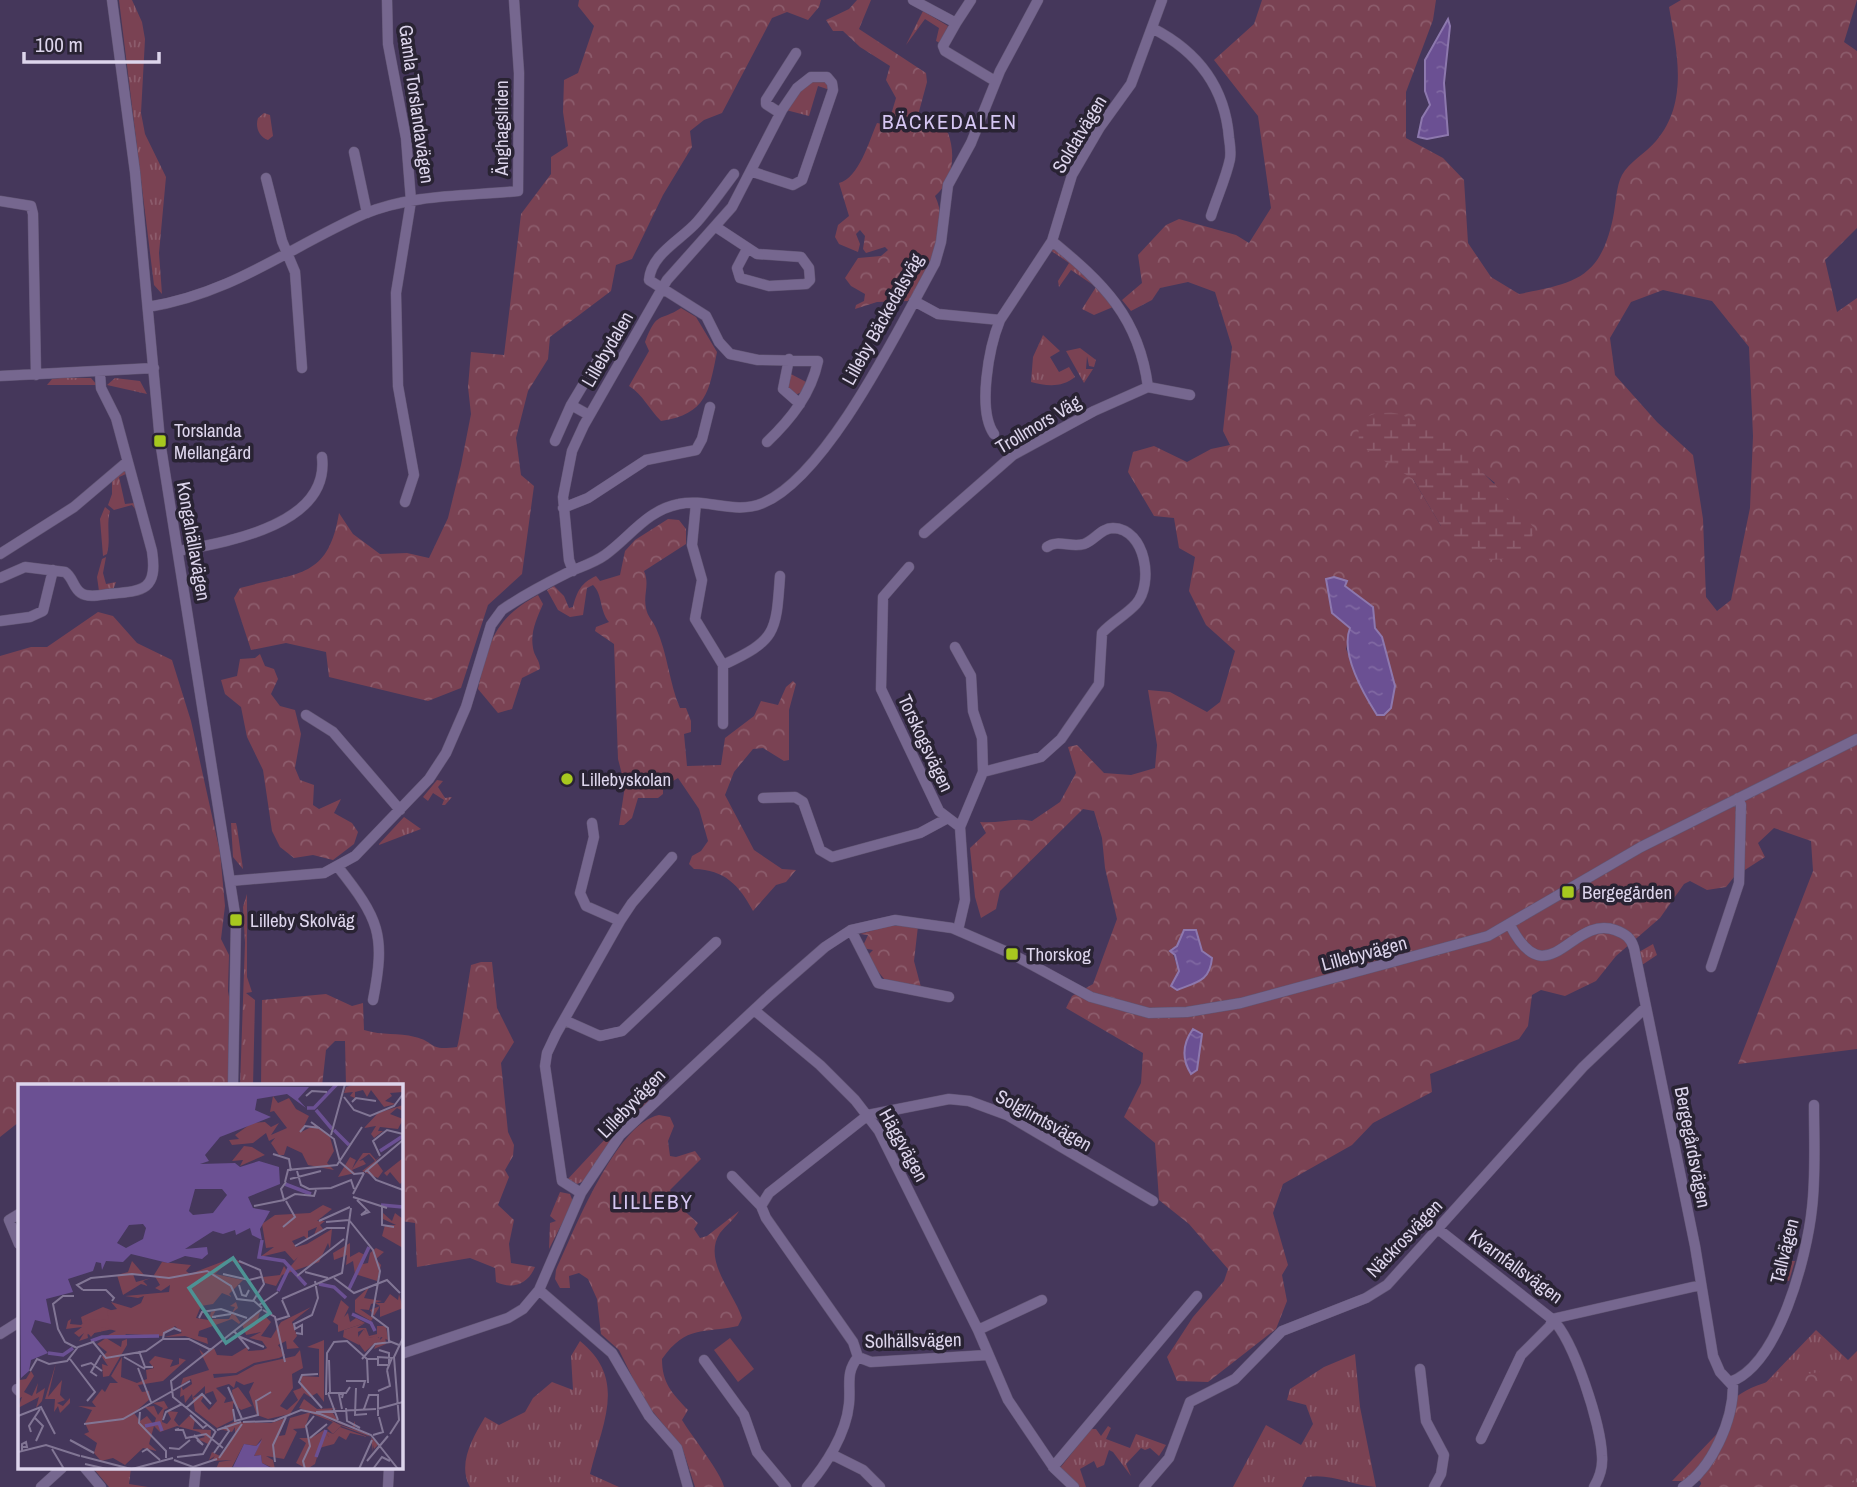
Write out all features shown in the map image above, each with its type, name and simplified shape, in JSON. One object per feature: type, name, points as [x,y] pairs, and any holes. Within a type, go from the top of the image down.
[{"type":"street","name":"Kongahällavägen","points":[[112,0],[135,172],[160,441],[230,881],[237,946],[233,1084]]},
{"type":"street","name":"Gamla Torslandavägen","points":[[387,0],[389,51],[406,138],[411,201],[397,293],[398,386],[414,475],[405,502]]},
{"type":"street","name":"Änghagsliden","points":[[411,201],[518,191],[519,73],[514,0]]},
{"type":"street","points":[[913,0],[956,23]]},
{"type":"street","points":[[971,0],[943,46],[946,51],[996,81]]},
{"type":"street","name":"Lilleby Bäckedalsväg","points":[[230,881],[324,873],[355,856],[429,779],[453,739],[496,616],[515,601],[605,555],[650,516],[677,504],[696,503],[733,508],[752,506],[776,496],[792,482],[819,452],[873,378],[935,263],[941,243],[948,185],[971,143],[996,81],[1038,0]]},
{"type":"street","name":"Soldatvägen","points":[[994,434],[986,422],[988,372],[1000,320],[1052,241],[1072,175],[1100,127],[1131,84],[1162,0]]},
{"type":"street","points":[[1152,28],[1180,44],[1197,59],[1215,86],[1222,103],[1228,124],[1231,158],[1211,216]]},
{"type":"street","points":[[780,113],[766,104],[766,100],[796,53]]},
{"type":"street","name":"Lillebydalen","points":[[573,571],[563,508],[569,461],[589,415],[661,290],[716,228],[753,173],[780,113],[794,92],[811,77],[822,76],[832,83],[800,183],[793,185],[753,173]]},
{"type":"street","points":[[354,152],[367,213]]},
{"type":"street","points":[[734,174],[703,215],[651,268],[649,280],[706,316],[719,342],[730,354],[758,360],[818,361],[800,404],[767,442]]},
{"type":"street","points":[[266,178],[295,272],[302,368]]},
{"type":"street","points":[[0,201],[31,206],[33,214],[36,375]]},
{"type":"street","points":[[148,307],[196,297],[222,288],[367,213],[411,201]]},
{"type":"street","points":[[716,228],[747,248],[770,257],[801,257],[809,268],[810,280],[806,284],[769,286],[740,278],[737,268],[747,248]]},
{"type":"street","points":[[1052,241],[1096,277],[1122,309],[1140,353],[1148,387],[1190,395]]},
{"type":"street","points":[[914,301],[938,314],[1000,320]]},
{"type":"street","points":[[555,441],[598,359]]},
{"type":"street","points":[[789,359],[783,389],[800,404]]},
{"type":"street","points":[[0,376],[100,373],[154,368]]},
{"type":"street","points":[[0,578],[25,567],[53,570],[69,574],[79,592],[85,595],[137,591],[152,581],[155,570],[152,551],[116,418],[101,388],[100,373]]},
{"type":"street","name":"Trollmors Väg","points":[[924,533],[1013,455],[1094,411],[1148,387]]},
{"type":"street","points":[[572,405],[589,415]]},
{"type":"street","points":[[563,508],[588,498],[646,460],[696,450],[710,407]]},
{"type":"street","points":[[177,551],[258,532],[279,523],[320,485],[322,457]]},
{"type":"street","points":[[0,554],[74,507],[127,462]]},
{"type":"street","points":[[696,503],[692,545],[702,580],[695,619],[723,664],[723,724]]},
{"type":"street","points":[[983,772],[1041,757],[1061,739],[1099,684],[1102,632],[1136,604],[1145,583],[1138,545],[1122,531],[1107,530],[1082,545],[1053,543],[1047,547]]},
{"type":"street","name":"Torskogsvägen","points":[[909,568],[883,597],[881,689],[926,787],[946,819],[960,827]]},
{"type":"street","points":[[0,621],[30,617],[43,611],[53,570]]},
{"type":"street","points":[[723,664],[760,647],[772,630],[778,614],[780,576]]},
{"type":"street","points":[[955,647],[971,676],[973,711],[982,738],[983,772],[960,827],[965,901],[958,930]]},
{"type":"street","points":[[306,715],[333,732],[400,810]]},
{"type":"street","name":"Lillebyvägen","points":[[402,1354],[508,1318],[523,1309],[539,1290],[581,1194],[620,1135],[754,1010],[825,947],[851,930],[895,920],[928,923],[958,930],[1012,954],[1091,997],[1149,1013],[1187,1012],[1241,1003],[1434,953],[1488,936],[1641,847],[1857,739]]},
{"type":"street","points":[[763,798],[795,797],[803,802],[820,850],[832,857],[920,833],[946,819]]},
{"type":"street","points":[[1711,967],[1739,883],[1741,805],[1738,798]]},
{"type":"street","points":[[592,823],[594,836],[580,894],[586,906],[620,921]]},
{"type":"street","points":[[581,1194],[562,1181],[545,1066],[547,1053],[620,921],[672,857]]},
{"type":"street","points":[[338,867],[374,918],[381,959],[373,1000]]},
{"type":"street","name":"Bergegårdsvägen","points":[[1510,925],[1530,951],[1547,957],[1558,954],[1585,932],[1597,929],[1608,928],[1627,936],[1634,948],[1713,1356],[1720,1372],[1730,1382]]},
{"type":"street","points":[[851,930],[877,984],[949,997]]},
{"type":"street","points":[[564,1020],[600,1036],[614,1035],[716,942]]},
{"type":"street","name":"Näckrosvägen","points":[[1144,1487],[1169,1458],[1190,1402],[1235,1379],[1282,1331],[1378,1292],[1438,1229],[1583,1066],[1646,1007]]},
{"type":"street","name":"Häggvägen","points":[[754,1010],[820,1065],[879,1130],[978,1330],[1008,1400],[1054,1467],[1074,1487]]},
{"type":"street","name":"Solglimtsvägen","points":[[868,1115],[949,1099],[981,1104],[1034,1130],[1101,1173],[1153,1201]]},
{"type":"street","name":"Tallvägen","points":[[1730,1382],[1747,1376],[1758,1364],[1789,1302],[1812,1209],[1814,1105]]},
{"type":"street","points":[[761,1206],[769,1193],[868,1115]]},
{"type":"street","points":[[732,1176],[761,1206],[766,1218],[853,1342],[858,1357]]},
{"type":"street","points":[[18,1215],[9,1220],[18,1242]]},
{"type":"street","name":"Kvarnfallsvägen","points":[[1438,1229],[1552,1319],[1701,1285]]},
{"type":"street","points":[[539,1290],[612,1353],[649,1416],[677,1448],[688,1487]]},
{"type":"street","points":[[1054,1467],[1197,1296]]},
{"type":"street","points":[[978,1330],[1042,1300]]},
{"type":"street","points":[[1482,1439],[1521,1355],[1550,1326],[1552,1319],[1563,1330],[1572,1348],[1597,1428],[1602,1459],[1594,1487]]},
{"type":"street","points":[[0,1334],[18,1323]]},
{"type":"street","name":"Solhällsvägen","points":[[807,1487],[840,1437],[849,1405],[851,1366],[858,1357],[872,1362],[987,1355]]},
{"type":"street","points":[[704,1360],[744,1415],[757,1452],[786,1487]]},
{"type":"street","points":[[1420,1368],[1426,1421],[1444,1455],[1441,1474],[1434,1487]]},
{"type":"street","points":[[1683,1487],[1699,1476],[1712,1456],[1728,1415],[1733,1390],[1730,1382]]},
{"type":"street","points":[[831,1454],[868,1474],[880,1487]]},
{"type":"street","points":[[41,1487],[60,1470]]},
{"type":"street","points":[[87,1470],[101,1487]]},
{"type":"green space","points":[[119,0],[132,0],[142,22],[145,39],[141,113],[145,134],[166,177],[159,253],[162,294],[154,285]]},
{"type":"green space","points":[[579,0],[821,0],[819,7],[808,20],[787,12],[772,18],[722,113],[704,120],[690,131],[692,147],[663,195],[632,259],[616,265],[611,291],[550,337],[548,359],[528,391],[516,438],[521,475],[534,486],[522,574],[488,605],[461,688],[428,701],[329,677],[326,652],[286,643],[251,650],[234,598],[240,588],[293,575],[318,562],[327,551],[334,535],[339,513],[353,534],[380,554],[407,553],[429,558],[448,518],[461,465],[471,414],[468,387],[471,352],[504,355],[521,214],[551,174],[551,157],[568,146],[563,112],[564,80],[578,73],[594,26],[578,6]]},
{"type":"green space","points":[[857,0],[871,0],[859,29],[926,73],[927,82],[917,119],[936,123],[948,133],[952,158],[946,183],[935,196],[940,222],[935,251],[916,291],[908,301],[877,302],[855,309],[856,305],[864,301],[865,294],[851,286],[845,278],[858,258],[881,256],[888,250],[885,247],[866,253],[863,249],[865,236],[860,230],[856,234],[860,244],[858,252],[839,244],[835,237],[838,225],[849,216],[839,183],[846,180],[858,167],[877,123],[888,125],[896,98],[886,80],[890,66],[860,47],[843,31],[833,31],[826,20],[849,9]]},
{"type":"green space","points":[[1262,0],[1436,0],[1433,20],[1406,92],[1406,138],[1443,158],[1464,180],[1468,243],[1491,277],[1519,294],[1570,281],[1582,275],[1601,254],[1608,238],[1622,175],[1656,141],[1673,110],[1678,76],[1669,7],[1681,0],[1857,0],[1844,42],[1857,51],[1857,228],[1825,260],[1837,312],[1857,298],[1857,1049],[1738,1064],[1813,871],[1811,841],[1774,828],[1758,843],[1765,857],[1734,877],[1726,887],[1707,890],[1690,881],[1684,884],[1660,918],[1616,956],[1596,981],[1565,996],[1541,990],[1532,995],[1528,1026],[1519,1039],[1430,1074],[1432,1092],[1373,1123],[1352,1145],[1283,1184],[1273,1213],[1288,1265],[1282,1275],[1287,1301],[1276,1329],[1208,1382],[1177,1381],[1167,1357],[1193,1317],[1224,1281],[1228,1269],[1189,1224],[1159,1200],[1155,1143],[1124,1117],[1141,1083],[1143,1053],[1066,1008],[1072,996],[1093,984],[1117,919],[1105,868],[1102,838],[1094,811],[1083,809],[1000,891],[996,909],[981,918],[975,897],[970,848],[986,833],[980,822],[1032,821],[1060,802],[1076,773],[1068,747],[1077,745],[1104,773],[1131,775],[1155,768],[1157,745],[1148,690],[1170,692],[1207,712],[1220,702],[1235,651],[1206,625],[1189,591],[1195,557],[1179,548],[1174,518],[1154,516],[1128,472],[1133,452],[1154,446],[1187,462],[1211,449],[1230,445],[1223,431],[1232,347],[1215,292],[1188,282],[1160,288],[1152,300],[1131,311],[1122,300],[1142,283],[1138,255],[1166,225],[1179,219],[1236,235],[1249,243],[1271,208],[1258,116],[1214,60],[1254,24]],"holes":[[[1663,290],[1712,301],[1749,347],[1753,436],[1750,508],[1731,600],[1717,611],[1706,597],[1703,519],[1693,455],[1657,422],[1615,375],[1610,338],[1631,302]],[[1431,431],[1495,483],[1441,526],[1413,479]],[[1326,580],[1345,585],[1373,608],[1380,641],[1392,672],[1370,705],[1346,649],[1351,628],[1332,613]],[[1183,931],[1190,932],[1202,951],[1179,971],[1171,949],[1177,946]]]},
{"type":"green space","points":[[923,11],[948,26],[940,43],[936,41],[939,28],[925,19],[906,45]]},
{"type":"green space","points":[[812,80],[826,80],[830,90],[818,86],[809,116],[786,110],[796,93]]},
{"type":"green space","points":[[264,113],[270,115],[273,136],[268,140],[262,137],[257,128],[258,118]]},
{"type":"green space","points":[[1054,249],[1084,269],[1113,307],[1094,315],[1082,309],[1096,287],[1071,270],[1059,287],[1058,281],[1069,263],[1050,250]]},
{"type":"green space","points":[[681,308],[696,317],[717,352],[708,389],[697,406],[676,418],[661,421],[629,386],[649,351],[645,342],[653,325],[660,318]]},
{"type":"green space","points":[[1043,335],[1060,351],[1050,357],[1059,372],[1069,367],[1075,377],[1070,381],[1054,385],[1031,382],[1033,357]]},
{"type":"green space","points":[[1080,348],[1096,360],[1094,367],[1089,366],[1087,356],[1086,369],[1093,369],[1084,383],[1066,351]]},
{"type":"green space","points":[[789,373],[808,383],[802,392],[795,395],[786,386]]},
{"type":"green space","points":[[91,378],[97,385],[47,385],[52,379]]},
{"type":"green space","points":[[115,378],[140,381],[147,394],[107,385]]},
{"type":"green space","points":[[1377,413],[1397,413],[1436,433],[1490,479],[1534,528],[1530,546],[1519,558],[1475,561],[1460,551],[1441,526],[1413,479],[1359,445],[1358,420]]},
{"type":"green space","points":[[124,470],[126,474],[119,477],[125,504],[134,503],[136,510],[132,505],[114,510],[108,505],[112,494],[112,477]]},
{"type":"green space","points":[[105,507],[110,511],[108,548],[107,554],[103,556],[100,519]]},
{"type":"green space","points":[[668,519],[679,520],[686,529],[686,544],[644,571],[645,603],[660,638],[676,698],[680,708],[686,708],[691,721],[691,732],[684,734],[687,766],[721,765],[725,738],[754,716],[761,701],[778,705],[786,687],[793,681],[796,684],[789,710],[789,760],[784,761],[763,748],[753,749],[734,772],[725,795],[754,850],[782,869],[796,870],[786,882],[776,885],[753,911],[730,881],[714,872],[694,869],[689,864],[692,856],[701,851],[708,841],[699,809],[678,778],[663,787],[663,794],[658,798],[638,798],[632,818],[624,825],[619,825],[625,786],[618,759],[614,644],[595,631],[596,627],[609,622],[593,585],[587,588],[583,615],[570,617],[558,610],[547,590],[554,586],[564,596],[569,608],[573,607],[583,585],[596,576],[600,581],[620,575],[625,551],[635,540]]},
{"type":"green space","points":[[106,557],[103,573],[106,584],[116,582],[113,590],[99,591],[97,577],[102,559]]},
{"type":"green space","points":[[538,595],[543,604],[532,642],[540,669],[522,678],[512,709],[498,713],[478,689],[490,645],[503,622]]},
{"type":"green space","points":[[98,612],[113,616],[137,643],[172,660],[191,721],[220,852],[225,906],[221,939],[229,955],[228,991],[233,1020],[229,1084],[18,1084],[18,1123],[0,1137],[0,656],[31,647],[47,647]]},
{"type":"green space","points":[[260,654],[265,666],[274,669],[278,679],[271,694],[280,706],[295,710],[301,734],[295,768],[300,780],[314,785],[313,805],[319,809],[341,799],[334,813],[352,823],[358,832],[354,844],[333,860],[313,855],[294,858],[280,847],[272,831],[263,770],[247,737],[241,707],[225,694],[221,680],[237,676],[240,659],[255,658]]},
{"type":"green space","points":[[437,780],[443,781],[438,787],[445,798],[452,797],[445,805],[442,805],[444,800],[433,793],[428,801],[423,797]]},
{"type":"green space","points":[[404,817],[421,829],[379,845],[379,844]]},
{"type":"green space","points":[[231,823],[236,823],[243,869],[233,857]]},
{"type":"green space","points":[[247,894],[247,977],[252,992],[246,993],[255,1000],[253,1084],[240,1084],[245,943],[243,907]]},
{"type":"green space","points":[[888,926],[918,926],[914,961],[922,991],[890,986],[866,957],[873,950],[862,948],[868,935],[860,934]]},
{"type":"green space","points":[[1653,944],[1657,955],[1642,965],[1639,952]]},
{"type":"green space","points":[[492,962],[497,1008],[514,1042],[501,1063],[508,1132],[514,1145],[513,1156],[505,1170],[509,1177],[498,1205],[514,1220],[509,1244],[511,1263],[535,1267],[528,1278],[514,1285],[496,1282],[495,1268],[470,1258],[417,1267],[415,1223],[402,1221],[402,1084],[346,1084],[345,1041],[335,1041],[326,1050],[322,1084],[261,1084],[262,1000],[326,994],[352,1006],[363,1003],[364,1030],[422,1039],[440,1048],[457,1047],[471,965]]},
{"type":"green space","points":[[658,1093],[616,1133],[584,1181],[577,1184],[567,1180],[621,1122]]},
{"type":"green space","points":[[659,1115],[670,1117],[674,1126],[668,1141],[670,1156],[676,1157],[695,1151],[701,1159],[670,1190],[680,1207],[698,1223],[694,1229],[700,1238],[707,1236],[739,1211],[715,1243],[717,1265],[742,1318],[738,1326],[688,1335],[662,1359],[669,1387],[688,1410],[682,1420],[724,1487],[695,1487],[682,1447],[644,1401],[619,1350],[601,1334],[597,1299],[588,1279],[579,1273],[569,1276],[570,1288],[560,1288],[555,1279],[556,1270],[585,1207],[612,1158],[627,1137],[643,1122]]},
{"type":"green space","points":[[560,1192],[570,1194],[573,1202],[549,1249],[550,1223],[556,1221],[550,1216]]},
{"type":"green space","points":[[1795,1261],[1789,1281],[1778,1280],[1780,1263]]},
{"type":"green space","points":[[1816,1330],[1848,1360],[1857,1351],[1857,1487],[1703,1487],[1700,1481],[1672,1481]]},
{"type":"green space","points":[[730,1338],[754,1369],[738,1382],[714,1350]]},
{"type":"green space","points":[[580,1341],[595,1356],[604,1371],[607,1387],[605,1420],[590,1474],[619,1487],[470,1487],[466,1478],[466,1460],[485,1417],[499,1425],[525,1412],[533,1398],[552,1382],[573,1390],[571,1356]]},
{"type":"green space","points":[[1355,1354],[1360,1407],[1376,1487],[1316,1476],[1307,1477],[1302,1487],[1233,1487],[1266,1425],[1301,1445],[1313,1424],[1306,1405],[1287,1400],[1290,1389],[1324,1367]]},
{"type":"green space","points":[[1857,1364],[1857,1478],[1843,1487],[1699,1487],[1724,1444],[1736,1397],[1763,1383]]},
{"type":"green space","points":[[1108,1426],[1111,1428],[1106,1439],[1130,1448],[1136,1434],[1166,1445],[1159,1456],[1150,1448],[1141,1448],[1126,1464],[1131,1476],[1109,1450],[1104,1465],[1097,1468],[1094,1461],[1080,1469],[1086,1487],[1080,1487],[1060,1468],[1091,1429],[1096,1429],[1101,1436]]},
{"type":"green space","points":[[95,1470],[131,1470],[129,1484],[148,1487],[109,1487]]},
{"type":"water","points":[[1448,19],[1450,26],[1444,83],[1448,135],[1427,139],[1418,137],[1422,118],[1430,105],[1425,91],[1425,60]]},
{"type":"water","points":[[1334,577],[1347,581],[1345,586],[1373,607],[1375,628],[1382,637],[1395,686],[1391,708],[1384,715],[1377,715],[1354,673],[1348,649],[1350,628],[1332,613],[1326,579]]},
{"type":"water","points":[[1184,930],[1196,930],[1202,951],[1212,958],[1208,972],[1201,980],[1177,990],[1171,986],[1179,971],[1175,955],[1170,951],[1177,946]]},
{"type":"water","points":[[1193,1029],[1202,1034],[1197,1070],[1191,1074],[1184,1051]]},
{"type":"place","name":"Torslanda Mellangård","points":[[160,441]]},
{"type":"place","name":"Lillebyskolan","points":[[567,779]]},
{"type":"place","name":"Bergegården","points":[[1568,892]]},
{"type":"place","name":"Lilleby Skolväg","points":[[236,920]]},
{"type":"place","name":"Thorskog","points":[[1012,954]]},
{"type":"district","name":"BÄCKEDALEN","points":[[950,121]]},
{"type":"district","name":"LILLEBY","points":[[653,1201]]}]
